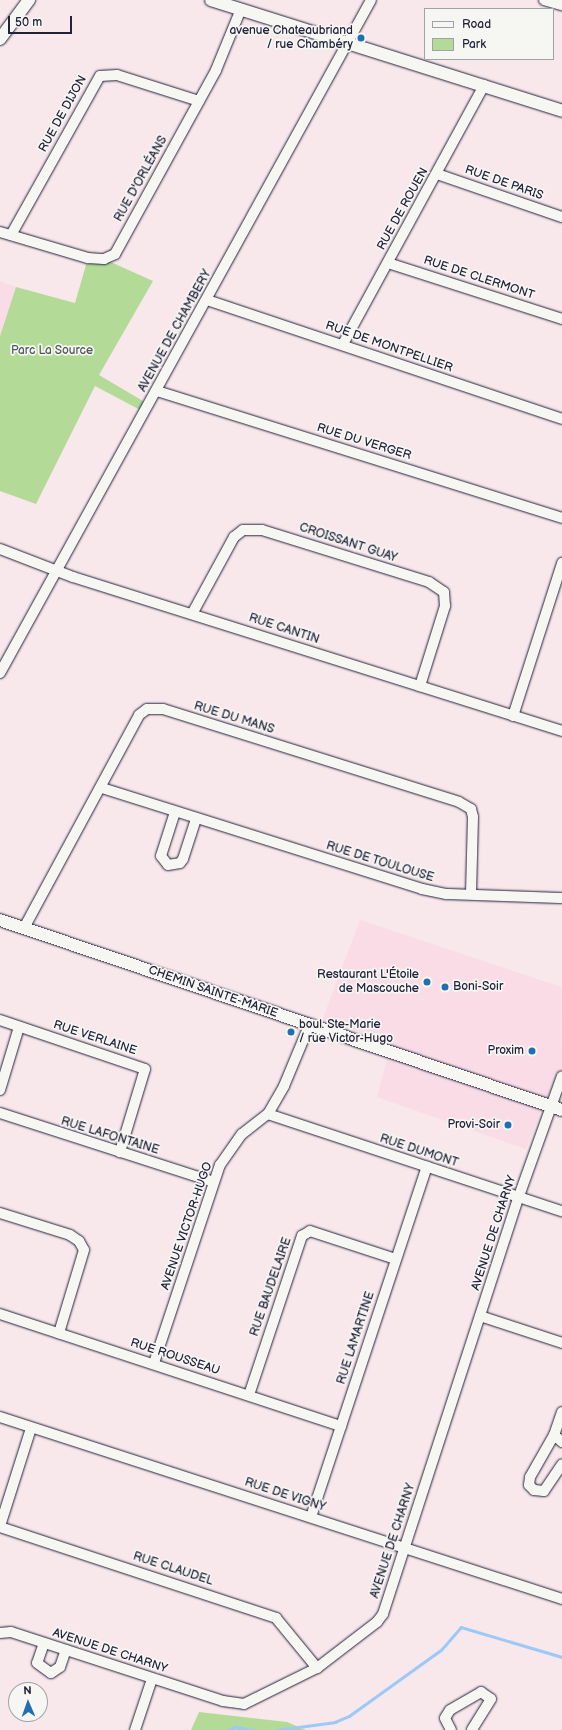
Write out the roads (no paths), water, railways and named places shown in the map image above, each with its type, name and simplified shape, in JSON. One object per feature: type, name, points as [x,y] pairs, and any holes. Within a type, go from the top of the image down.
[{"type":"street","points":[[0,39],[29,0]]},
{"type":"street","points":[[211,0],[348,41],[562,111]]},
{"type":"street","name":"AVENUE DE CHAMBERY","points":[[0,673],[157,391],[371,0]]},
{"type":"street","points":[[544,0],[562,5]]},
{"type":"street","name":"RUE D'ORLÉANS","points":[[0,232],[88,258],[104,259],[115,254],[200,101],[241,9]]},
{"type":"street","name":"RUE DE DIJON","points":[[11,235],[100,76],[117,75],[200,101]]},
{"type":"street","name":"RUE DE ROUEN","points":[[343,344],[437,174],[484,85]]},
{"type":"street","name":"RUE DE PARIS","points":[[437,174],[562,217]]},
{"type":"street","name":"RUE DE CLERMONT","points":[[388,263],[562,320]]},
{"type":"street","name":"RUE DE MONTPELLIER","points":[[207,300],[343,344],[562,419]]},
{"type":"street","name":"RUE DU VERGER","points":[[157,391],[562,518]]},
{"type":"street","name":"CROISSANT GUAY","points":[[192,614],[234,537],[243,530],[262,530],[429,582],[444,592],[445,606],[420,686]]},
{"type":"street","name":"RUE CANTIN","points":[[0,549],[56,570],[562,731]]},
{"type":"street","points":[[513,716],[562,563]]},
{"type":"street","name":"RUE DU MANS","points":[[24,928],[102,788],[139,714],[147,709],[163,709],[459,802],[471,809],[473,817],[471,894]]},
{"type":"street","name":"RUE DE TOULOUSE","points":[[102,788],[196,819],[422,889],[471,894],[562,898]]},
{"type":"street","points":[[175,812],[161,856],[168,864],[180,863],[183,859],[196,819]]},
{"type":"street","name":"CHEMIN SAINTE-MARIE","points":[[0,920],[309,1026],[557,1108]]},
{"type":"street","name":"RUE VERLAINE","points":[[0,1020],[145,1069],[120,1152]]},
{"type":"street","name":"AVENUE VICTOR-HUGO","points":[[154,1364],[213,1182],[242,1134],[268,1114],[284,1086],[309,1026]]},
{"type":"street","points":[[0,1090],[20,1027]]},
{"type":"street","name":"AVENUE DE CHARNY","points":[[0,1633],[44,1643],[152,1679],[244,1704],[317,1668],[348,1647],[383,1614],[519,1196],[557,1108],[562,1076]]},
{"type":"street","name":"RUE LAFONTAINE","points":[[0,1114],[213,1182]]},
{"type":"street","name":"RUE DUMONT","points":[[268,1114],[562,1211]]},
{"type":"street","name":"RUE LAMARTINE","points":[[311,1517],[395,1259],[427,1167]]},
{"type":"street","points":[[0,1213],[70,1235],[80,1241],[84,1250],[59,1333]]},
{"type":"street","name":"RUE BAUDELAIRE","points":[[249,1395],[302,1236],[310,1231],[395,1259]]},
{"type":"street","name":"RUE ROUSSEAU","points":[[0,1314],[341,1426]]},
{"type":"street","points":[[480,1316],[562,1343]]},
{"type":"street","points":[[562,1412],[558,1438],[530,1477],[530,1485],[534,1490],[544,1491],[562,1464]]},
{"type":"street","name":"RUE DE VIGNY","points":[[0,1417],[311,1517],[404,1550],[562,1599]]},
{"type":"street","points":[[0,1526],[32,1428]]},
{"type":"street","name":"RUE CLAUDEL","points":[[0,1526],[276,1618],[317,1668]]},
{"type":"street","points":[[44,1643],[37,1663],[51,1673],[60,1668],[66,1650]]},
{"type":"street","points":[[135,1730],[152,1679]]},
{"type":"street","points":[[451,1730],[445,1718],[450,1710],[481,1692],[491,1699],[472,1730]]},
{"type":"waterway","points":[[276,1730],[335,1722],[349,1716],[441,1650],[461,1627],[562,1657]]},
{"type":"waterway","points":[[228,1730],[236,1727],[254,1730]]},
{"type":"place","name":"avenue Chateaubriand / rue Chambéry","points":[[361,38]]},
{"type":"place","name":"Restaurant L'Étoile de Mascouche","points":[[427,982]]},
{"type":"place","name":"Boni-Soir","points":[[445,987]]},
{"type":"place","name":"boul. Ste-Marie / rue Victor-Hugo","points":[[291,1032]]},
{"type":"place","name":"Proxim","points":[[532,1051]]},
{"type":"place","name":"Provi-Soir","points":[[508,1125]]},
{"type":"park label","name":"Parc La Source","points":[[52,351]]}]
